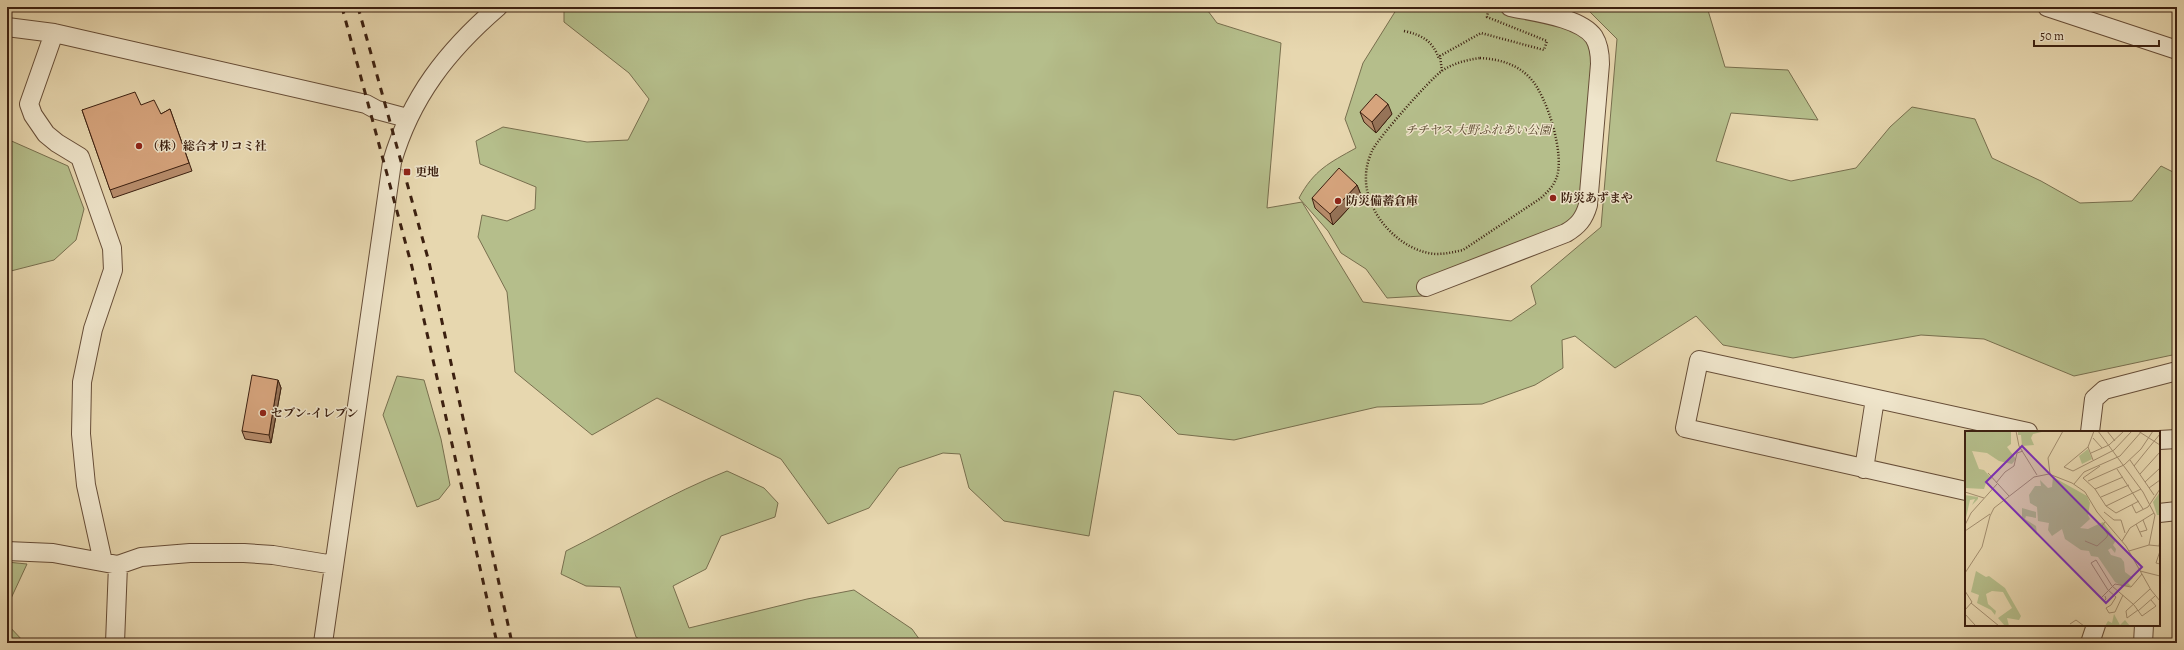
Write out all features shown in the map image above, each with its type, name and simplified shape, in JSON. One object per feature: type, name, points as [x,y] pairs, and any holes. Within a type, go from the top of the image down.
[{"type":"street","points":[[323,643],[393,158],[407,118],[421,93],[445,60],[476,27],[498,7]]},
{"type":"street","points":[[1426,286],[1566,233],[1576,227],[1584,217],[1586,211],[1600,64],[1600,49],[1594,37],[1584,27],[1570,21],[1510,7]]},
{"type":"street","points":[[2047,7],[2177,50]]},
{"type":"street","points":[[7,27],[54,33],[366,104],[377,110],[407,118]]},
{"type":"street","points":[[54,33],[29,104],[33,116],[46,134],[57,143],[80,157],[112,248],[113,270],[93,329],[82,382],[81,434],[86,485],[110,563],[115,643]]},
{"type":"street","points":[[1965,491],[1685,428],[1698,360],[2023,431]]},
{"type":"street","points":[[2090,431],[2094,399],[2104,390],[2177,370]]},
{"type":"street","points":[[1864,469],[1875,399]]},
{"type":"street","points":[[2160,440],[2177,439]]},
{"type":"street","points":[[2160,513],[2177,511]]},
{"type":"street","points":[[7,551],[54,553],[110,563],[141,557],[190,553],[244,553],[273,555],[334,565]]},
{"type":"street","points":[[2090,643],[2096,626]]},
{"type":"street","points":[[2143,643],[2144,626]]},
{"type":"path","points":[[1439,60],[1443,53],[1481,33],[1544,50],[1547,42],[1486,18],[1489,7]]},
{"type":"path","points":[[1404,31],[1425,38],[1433,45],[1442,71]]},
{"type":"path","points":[[1494,59],[1519,68],[1530,77],[1541,92],[1549,111],[1559,166],[1556,178],[1550,189],[1541,198],[1463,250],[1436,254],[1410,246],[1385,225],[1370,202],[1366,189],[1366,175],[1368,162],[1381,138],[1442,71],[1466,60],[1494,59]]},
{"type":"green space","points":[[564,7],[1205,7],[1217,23],[1281,43],[1267,208],[1302,202],[1363,302],[1511,321],[1536,304],[1531,286],[1601,227],[1617,39],[1585,7],[1707,7],[1725,67],[1788,70],[1818,120],[1731,113],[1716,161],[1791,181],[1856,168],[1890,127],[1912,107],[1975,119],[1992,158],[2041,181],[2080,203],[2132,201],[2161,166],[2177,174],[2177,354],[2074,376],[1984,339],[1921,335],[1793,358],[1723,345],[1696,316],[1615,368],[1575,336],[1562,340],[1563,368],[1535,385],[1482,404],[1377,407],[1234,440],[1178,434],[1140,396],[1114,391],[1089,536],[1004,521],[969,488],[960,454],[943,453],[899,468],[869,508],[828,524],[781,459],[657,398],[592,435],[515,372],[507,292],[478,237],[482,215],[507,221],[535,209],[536,187],[480,164],[476,141],[503,127],[587,142],[628,140],[649,99],[629,73],[564,22]]},
{"type":"green space","name":"チチヤス 大野ふれあい公園","points":[[1398,7],[1579,7],[1573,13],[1600,32],[1591,220],[1429,294],[1422,296],[1387,298],[1366,269],[1341,253],[1328,231],[1299,198],[1310,180],[1323,168],[1356,148],[1345,119],[1363,63]]},
{"type":"green space","points":[[7,139],[68,166],[84,209],[76,240],[54,260],[7,272]]},
{"type":"green space","points":[[397,376],[424,380],[441,439],[450,485],[439,499],[417,507],[383,415]]},
{"type":"green space","points":[[727,471],[764,488],[778,503],[775,517],[721,536],[706,569],[673,586],[689,628],[807,599],[854,590],[912,629],[922,643],[646,643],[636,637],[620,587],[586,586],[561,574],[566,551],[686,489]]},
{"type":"green space","points":[[7,562],[27,564],[7,607]]},
{"type":"green space","points":[[7,624],[25,643],[7,643]]},
{"type":"building","name":"（株）総合オリコミ社","points":[[135,92],[141,105],[154,100],[161,114],[170,109],[189,163],[110,190],[82,110]]},
{"type":"building","points":[[1376,94],[1388,104],[1372,122],[1360,112]]},
{"type":"building","points":[[1339,168],[1357,185],[1330,214],[1312,198]]},
{"type":"building","name":"セブン-イレブン","points":[[252,375],[278,380],[269,435],[242,431]]},
{"type":"railway","points":[[342,7],[412,267],[497,643]]},
{"type":"railway","points":[[358,7],[429,262],[512,643]]},
{"type":"place","name":"（株）総合オリコミ社","points":[[139,146]]},
{"type":"place","name":"更地","points":[[407,172]]},
{"type":"place","name":"防災あずまや","points":[[1553,198]]},
{"type":"place","name":"防災備蓄倉庫","points":[[1338,201]]},
{"type":"place","name":"セブン-イレブン","points":[[263,413]]}]
